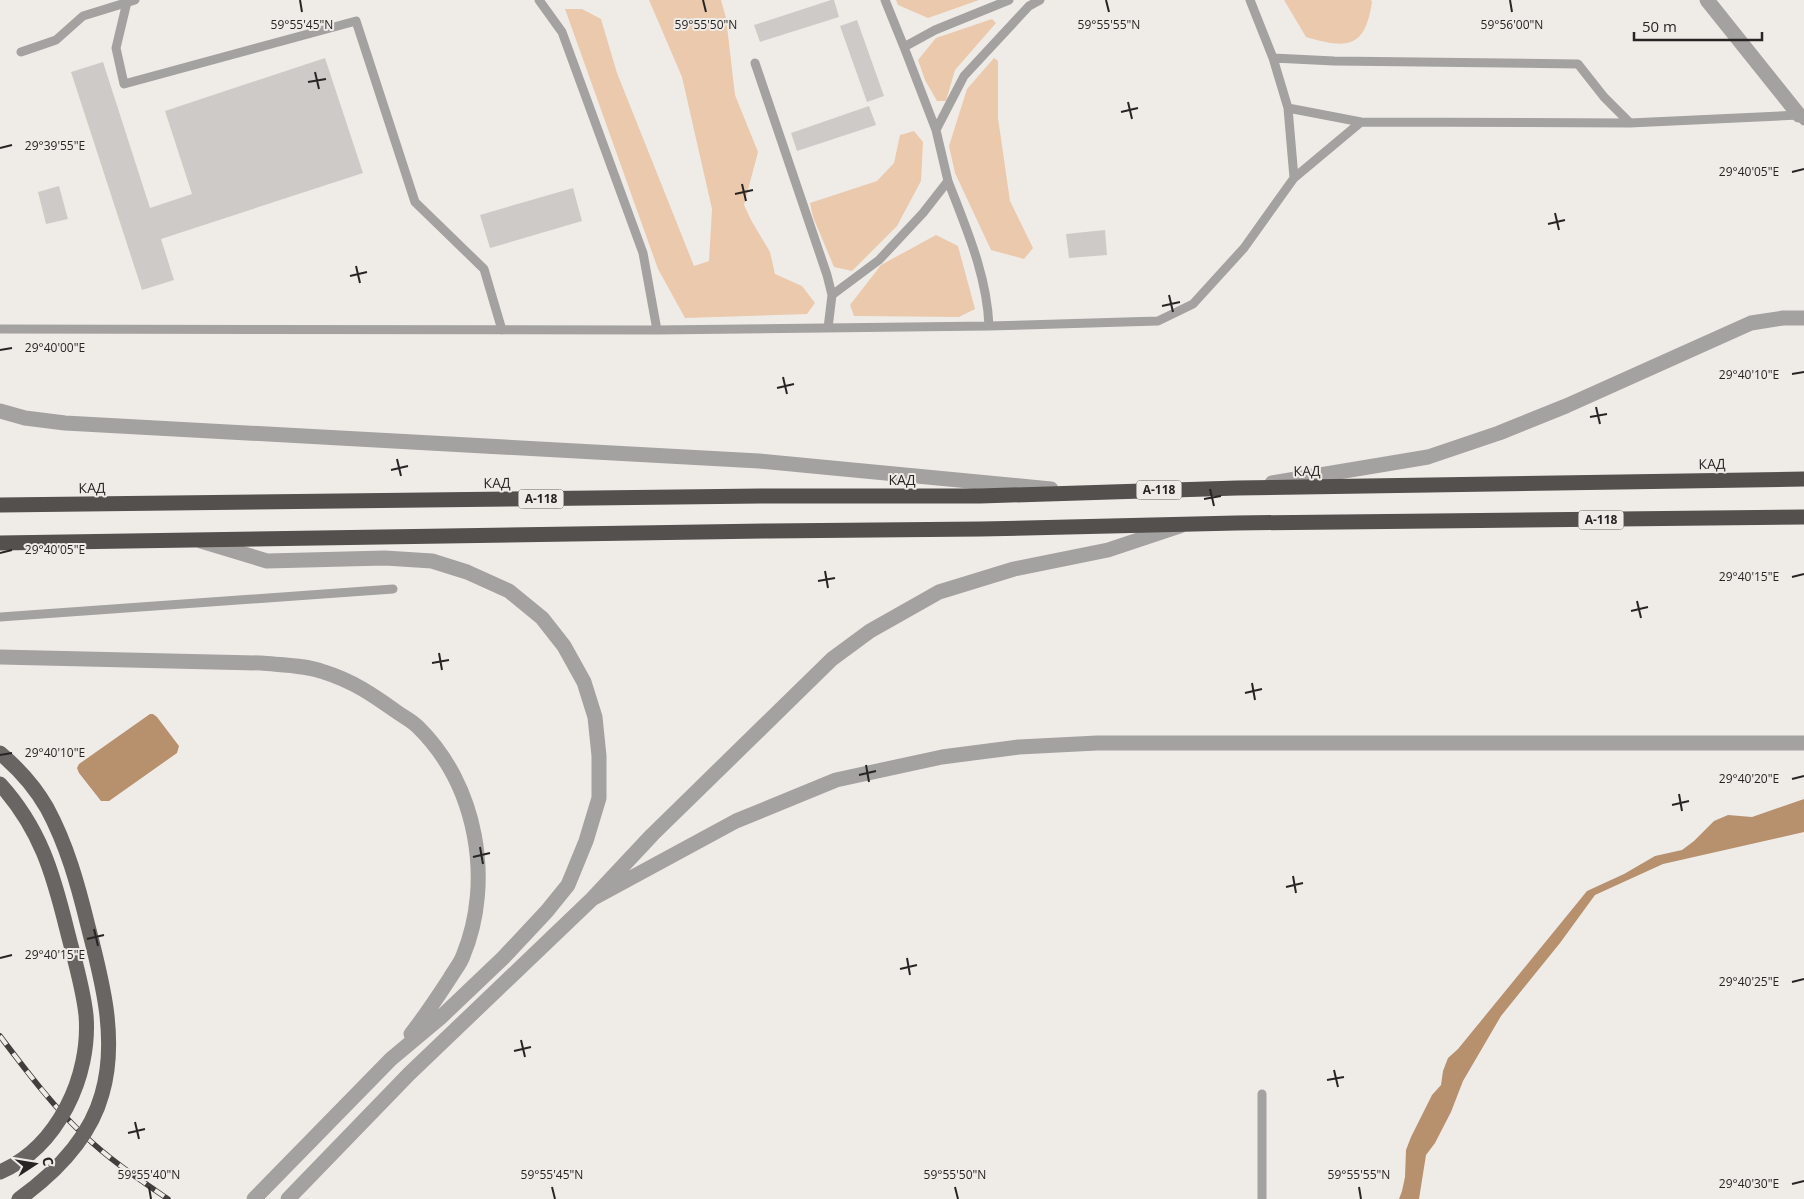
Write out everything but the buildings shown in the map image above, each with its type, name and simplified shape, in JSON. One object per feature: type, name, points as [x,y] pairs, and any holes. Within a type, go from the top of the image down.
[{"type":"highway","name":"КАД","points":[[0,505],[762,496],[980,496],[1237,488],[1804,479]]},
{"type":"highway","name":"А-118","points":[[0,544],[1188,524],[1804,517]]},
{"type":"main road","points":[[0,754],[12,763],[34,788],[51,816],[71,861],[99,966],[109,1034],[109,1064],[102,1095],[92,1120],[70,1152],[40,1184],[19,1199]]},
{"type":"main road","points":[[0,784],[15,800],[30,823],[46,855],[78,971],[86,1015],[86,1042],[80,1072],[70,1101],[58,1122],[42,1141],[26,1157],[0,1172]]},
{"type":"street","points":[[1708,0],[1802,118]]},
{"type":"street","points":[[1237,488],[1428,457],[1499,433],[1566,406],[1751,323],[1783,318],[1804,318]]},
{"type":"street","points":[[0,411],[25,418],[117,426],[759,461],[1082,492]]},
{"type":"street","points":[[288,1199],[410,1074],[592,899],[652,835],[832,659],[870,631],[939,592],[1014,569],[1108,550],[1188,524]]},
{"type":"street","points":[[199,541],[267,561],[386,558],[432,561],[467,572],[510,591],[542,618],[564,646],[584,682],[595,716],[599,756],[599,798],[586,841],[568,885],[503,958],[440,1018],[391,1059],[254,1199]]},
{"type":"street","points":[[0,657],[290,665],[323,671],[356,684],[418,727],[444,759],[462,795],[475,836],[479,879],[474,924],[463,957],[431,1008],[391,1059]]},
{"type":"street","points":[[592,899],[736,822],[836,780],[951,756],[1019,748],[1097,743],[1804,743]]},
{"type":"lane","points":[[540,0],[562,32],[643,253],[657,330]]},
{"type":"lane","points":[[885,0],[936,130],[948,181],[981,269],[988,302],[989,326]]},
{"type":"lane","points":[[904,47],[935,30],[1009,0]]},
{"type":"lane","points":[[936,130],[964,76],[1029,6],[1040,0]]},
{"type":"lane","points":[[1250,0],[1273,58],[1288,108],[1294,178]]},
{"type":"lane","points":[[131,1],[116,48],[124,84],[356,21],[414,202],[484,269],[502,330]]},
{"type":"lane","points":[[21,52],[56,40],[84,16],[131,1]]},
{"type":"lane","points":[[1273,58],[1334,61],[1578,64],[1604,97],[1630,123]]},
{"type":"lane","points":[[755,63],[827,275],[832,295],[828,328]]},
{"type":"lane","points":[[1288,108],[1361,122],[1630,123],[1802,118]]},
{"type":"lane","points":[[0,329],[657,330],[1158,322],[1193,304],[1244,248],[1294,178],[1361,122]]},
{"type":"lane","points":[[832,295],[879,260],[923,213],[948,181]]},
{"type":"lane","points":[[0,616],[392,588]]},
{"type":"lane","points":[[1262,1094],[1262,1199]]},
{"type":"shaded area","points":[[649,0],[721,0],[726,18],[735,95],[758,152],[744,205],[770,252],[775,274],[802,286],[815,303],[807,314],[685,318],[658,269],[565,9],[582,9],[601,19],[617,73],[694,266],[709,261],[712,209],[682,77]]},
{"type":"shaded area","points":[[896,0],[979,0],[928,18],[898,5]]},
{"type":"shaded area","points":[[1284,0],[1371,0],[1372,2],[1369,17],[1359,37],[1352,42],[1343,44],[1306,37]]},
{"type":"shaded area","points":[[992,19],[996,23],[955,70],[946,101],[937,101],[925,80],[918,60],[936,38]]},
{"type":"shaded area","points":[[994,58],[998,61],[998,118],[1010,201],[1033,248],[1024,259],[991,250],[955,173],[949,146],[967,89]]},
{"type":"shaded area","points":[[914,131],[923,142],[921,181],[897,226],[852,271],[834,267],[813,217],[810,203],[877,181],[894,163],[900,135]]},
{"type":"shaded area","points":[[936,235],[958,246],[975,309],[959,317],[854,316],[850,305],[881,265]]},
{"type":"shaded area","points":[[150,714],[157,717],[179,746],[177,753],[109,801],[101,801],[79,773],[77,768],[79,764]]},
{"type":"shaded area","points":[[1804,799],[1804,832],[1663,864],[1595,895],[1560,943],[1501,1016],[1463,1081],[1451,1112],[1435,1143],[1426,1155],[1419,1199],[1399,1199],[1405,1177],[1406,1150],[1432,1095],[1441,1085],[1443,1071],[1448,1058],[1458,1049],[1587,891],[1624,874],[1655,856],[1682,850],[1714,821],[1728,815],[1752,817]]},
{"type":"railway","points":[[0,1036],[40,1088],[73,1125],[115,1161],[168,1199]]}]
